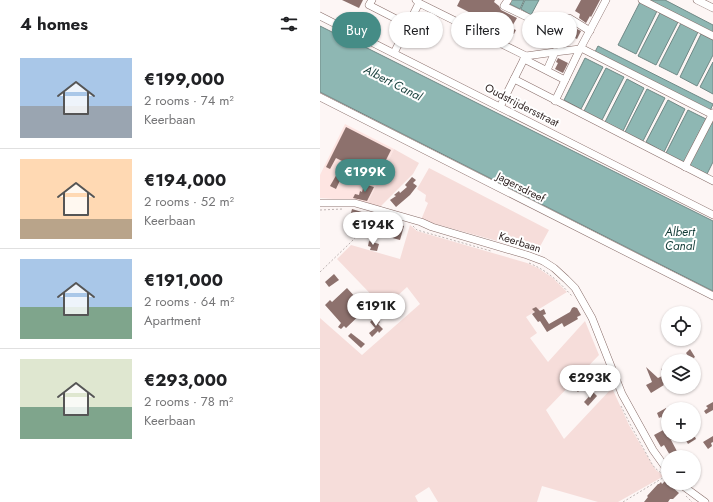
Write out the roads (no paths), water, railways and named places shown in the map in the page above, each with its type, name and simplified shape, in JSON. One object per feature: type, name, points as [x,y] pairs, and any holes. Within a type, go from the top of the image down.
[{"type":"street","points":[[372,0],[369,5],[389,15]]},
{"type":"street","points":[[508,0],[504,6],[554,30],[569,18],[590,31]]},
{"type":"street","points":[[556,101],[565,80],[606,0]]},
{"type":"street","points":[[642,0],[713,36]]},
{"type":"street","points":[[697,0],[713,8]]},
{"type":"street","points":[[413,12],[417,2],[565,80]]},
{"type":"street","name":"Oudstrijdersstraat","points":[[320,16],[713,215]]},
{"type":"street","points":[[394,53],[396,48]]},
{"type":"street","points":[[525,58],[581,49],[713,115],[685,167]]},
{"type":"street","points":[[547,70],[555,52]]},
{"type":"street","points":[[500,107],[525,58]]},
{"type":"street","points":[[514,79],[713,181]]},
{"type":"street","name":"Jagersdreef","points":[[320,97],[713,296]]},
{"type":"street","name":"Keerbaan","points":[[320,203],[354,203],[376,209],[527,255],[543,261],[554,268],[575,288],[592,318],[622,394],[661,464]]},
{"type":"street","points":[[689,490],[705,502]]},
{"type":"water","points":[[511,0],[524,0],[520,9],[510,4]]},
{"type":"water","points":[[525,0],[539,0],[533,12],[526,12],[521,9]]},
{"type":"water","points":[[648,0],[665,0],[713,25],[713,33]]},
{"type":"water","points":[[640,2],[657,11],[636,54],[618,45]]},
{"type":"water","points":[[660,13],[678,22],[656,65],[638,56]]},
{"type":"water","points":[[681,23],[698,32],[677,75],[659,66]]},
{"type":"water","name":"Albert Canal","points":[[320,26],[332,32],[332,48],[367,48],[713,221],[713,291],[320,92]]},
{"type":"water","points":[[701,34],[713,40],[713,55],[697,86],[680,77]]},
{"type":"water","points":[[598,46],[713,104],[710,111],[595,52]]},
{"type":"water","points":[[585,58],[603,67],[581,109],[564,100]]},
{"type":"water","points":[[713,62],[713,94],[700,87]]},
{"type":"water","points":[[606,68],[624,77],[602,120],[584,111]]},
{"type":"water","points":[[627,79],[644,88],[623,131],[605,122]]},
{"type":"water","points":[[647,89],[665,98],[643,141],[625,132]]},
{"type":"water","points":[[668,100],[685,109],[664,152],[646,142]]},
{"type":"water","points":[[688,110],[706,119],[684,162],[666,153]]},
{"type":"water","points":[[711,122],[713,123],[713,162],[707,174],[689,165]]}]
